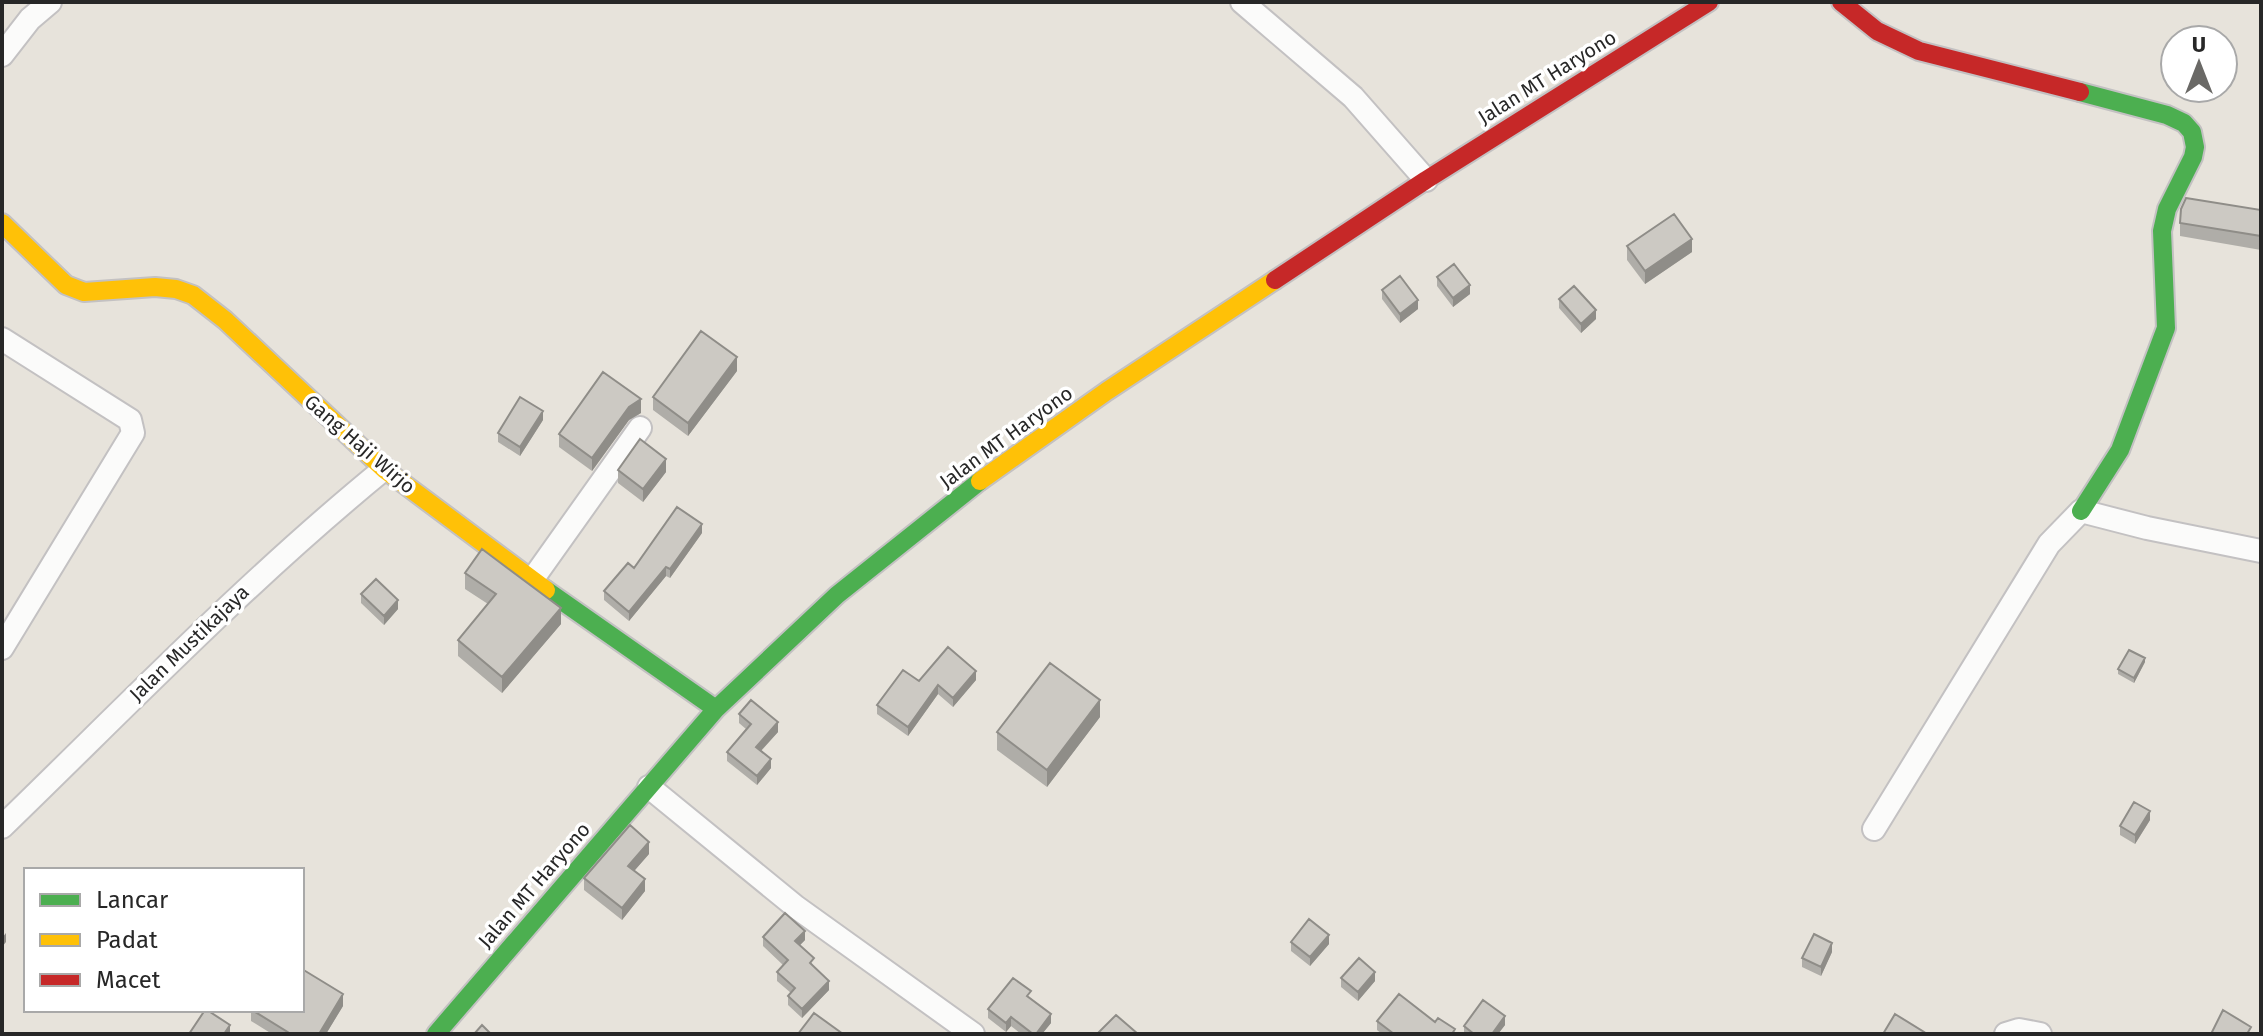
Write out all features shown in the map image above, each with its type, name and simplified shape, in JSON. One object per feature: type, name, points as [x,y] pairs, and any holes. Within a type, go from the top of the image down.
[{"type":"street","points":[[2,55],[30,19],[50,2]]},
{"type":"street","points":[[1242,2],[1353,97],[1426,180]]},
{"type":"street","name":"Jalan MT Haryono","points":[[436,1034],[716,709],[837,595],[998,468],[1107,391],[1426,180],[1709,2]]},
{"type":"street","points":[[1841,2],[1862,24],[1887,39],[1919,51],[2156,111],[2188,126],[2195,138],[2195,150],[2165,215],[2161,233],[2169,309],[2166,328],[2120,450],[2081,511],[2049,544],[1874,829]]},
{"type":"street","name":"Gang Haji Wirjo","points":[[2,223],[66,285],[84,292],[155,287],[193,295],[225,320],[384,469],[532,580],[716,709]]},
{"type":"street","points":[[2,339],[130,420],[132,425],[130,441],[10,617],[3,644]]},
{"type":"street","points":[[532,580],[640,428]]},
{"type":"street","name":"Jalan Mustikajaya","points":[[2,827],[193,638],[308,531],[384,469]]},
{"type":"street","points":[[2081,511],[2261,551]]},
{"type":"street","points":[[649,787],[796,907],[973,1034]]},
{"type":"street","points":[[2006,1034],[2019,1030],[2040,1034]]},
{"type":"building","points":[[2186,198],[2261,210],[2261,236],[2180,223]]},
{"type":"building","points":[[1674,214],[1692,239],[1645,271],[1627,246]]},
{"type":"building","points":[[1454,264],[1470,285],[1453,298],[1437,277]]},
{"type":"building","points":[[1400,276],[1418,300],[1400,314],[1382,290]]},
{"type":"building","points":[[1574,286],[1596,310],[1581,324],[1559,299]]},
{"type":"building","points":[[701,331],[737,357],[688,423],[653,397]]},
{"type":"building","points":[[603,372],[641,399],[629,407],[592,458],[559,434]]},
{"type":"building","points":[[520,397],[543,411],[520,447],[498,433]]},
{"type":"building","points":[[640,439],[666,459],[643,489],[618,470]]},
{"type":"building","points":[[677,507],[702,524],[670,569],[666,567],[629,612],[604,591],[628,563],[634,568]]},
{"type":"building","points":[[482,549],[561,608],[502,677],[458,640],[496,594],[465,573]]},
{"type":"building","points":[[376,579],[398,600],[384,616],[361,594]]},
{"type":"building","points":[[948,647],[976,671],[953,698],[938,685],[908,727],[877,705],[903,670],[919,681]]},
{"type":"building","points":[[2129,650],[2145,658],[2134,678],[2118,669]]},
{"type":"building","points":[[1050,663],[1100,700],[1047,770],[997,732]]},
{"type":"building","points":[[751,700],[778,722],[756,747],[771,759],[757,776],[727,752],[751,724],[739,714]]},
{"type":"building","points":[[2134,802],[2150,811],[2135,835],[2120,826]]},
{"type":"building","points":[[630,825],[649,842],[628,866],[645,879],[622,908],[584,878]]},
{"type":"building","points":[[785,913],[805,931],[795,941],[814,958],[810,963],[829,981],[802,1009],[788,996],[795,988],[777,972],[788,960],[763,937]]},
{"type":"building","points":[[1309,919],[1329,935],[1310,957],[1291,942]]},
{"type":"building","points":[[1814,934],[1832,943],[1821,967],[1802,958]]},
{"type":"building","points":[[1359,958],[1375,972],[1358,992],[1341,978]]},
{"type":"building","points":[[304,970],[343,994],[319,1034],[291,1034],[255,1012],[304,1012]]},
{"type":"building","points":[[1013,978],[1031,991],[1027,996],[1051,1014],[1036,1034],[1011,1017],[1006,1023],[988,1009]]},
{"type":"building","points":[[1399,994],[1435,1022],[1438,1018],[1455,1029],[1452,1034],[1394,1034],[1377,1021]]},
{"type":"building","points":[[1483,1000],[1505,1016],[1492,1034],[1474,1034],[1464,1026]]},
{"type":"building","points":[[2223,1010],[2251,1027],[2247,1034],[2211,1034]]},
{"type":"building","points":[[204,1012],[210,1012],[230,1025],[224,1034],[189,1034]]},
{"type":"building","points":[[814,1013],[843,1034],[798,1034]]},
{"type":"building","points":[[1895,1014],[1924,1032],[1883,1034]]},
{"type":"building","points":[[1116,1015],[1138,1034],[1097,1034]]},
{"type":"building","points":[[482,1025],[491,1034],[474,1034]]},
{"type":"traffic: fast","points":[[2080,92],[2167,115],[2184,123],[2192,132],[2195,147],[2167,209],[2162,231],[2166,328],[2120,450],[2081,511]]},
{"type":"traffic: fast","points":[[436,1034],[716,709],[837,595],[980,481]]},
{"type":"traffic: fast","points":[[546,590],[716,709]]},
{"type":"traffic: slow","points":[[2,223],[66,285],[84,292],[155,287],[193,295],[225,320],[384,469],[546,590]]},
{"type":"traffic: slow","points":[[980,481],[1107,391],[1275,280]]},
{"type":"traffic: jam","points":[[1275,280],[1426,180],[1709,2]]},
{"type":"traffic: jam","points":[[1841,2],[1877,31],[1919,51],[2080,92]]}]
